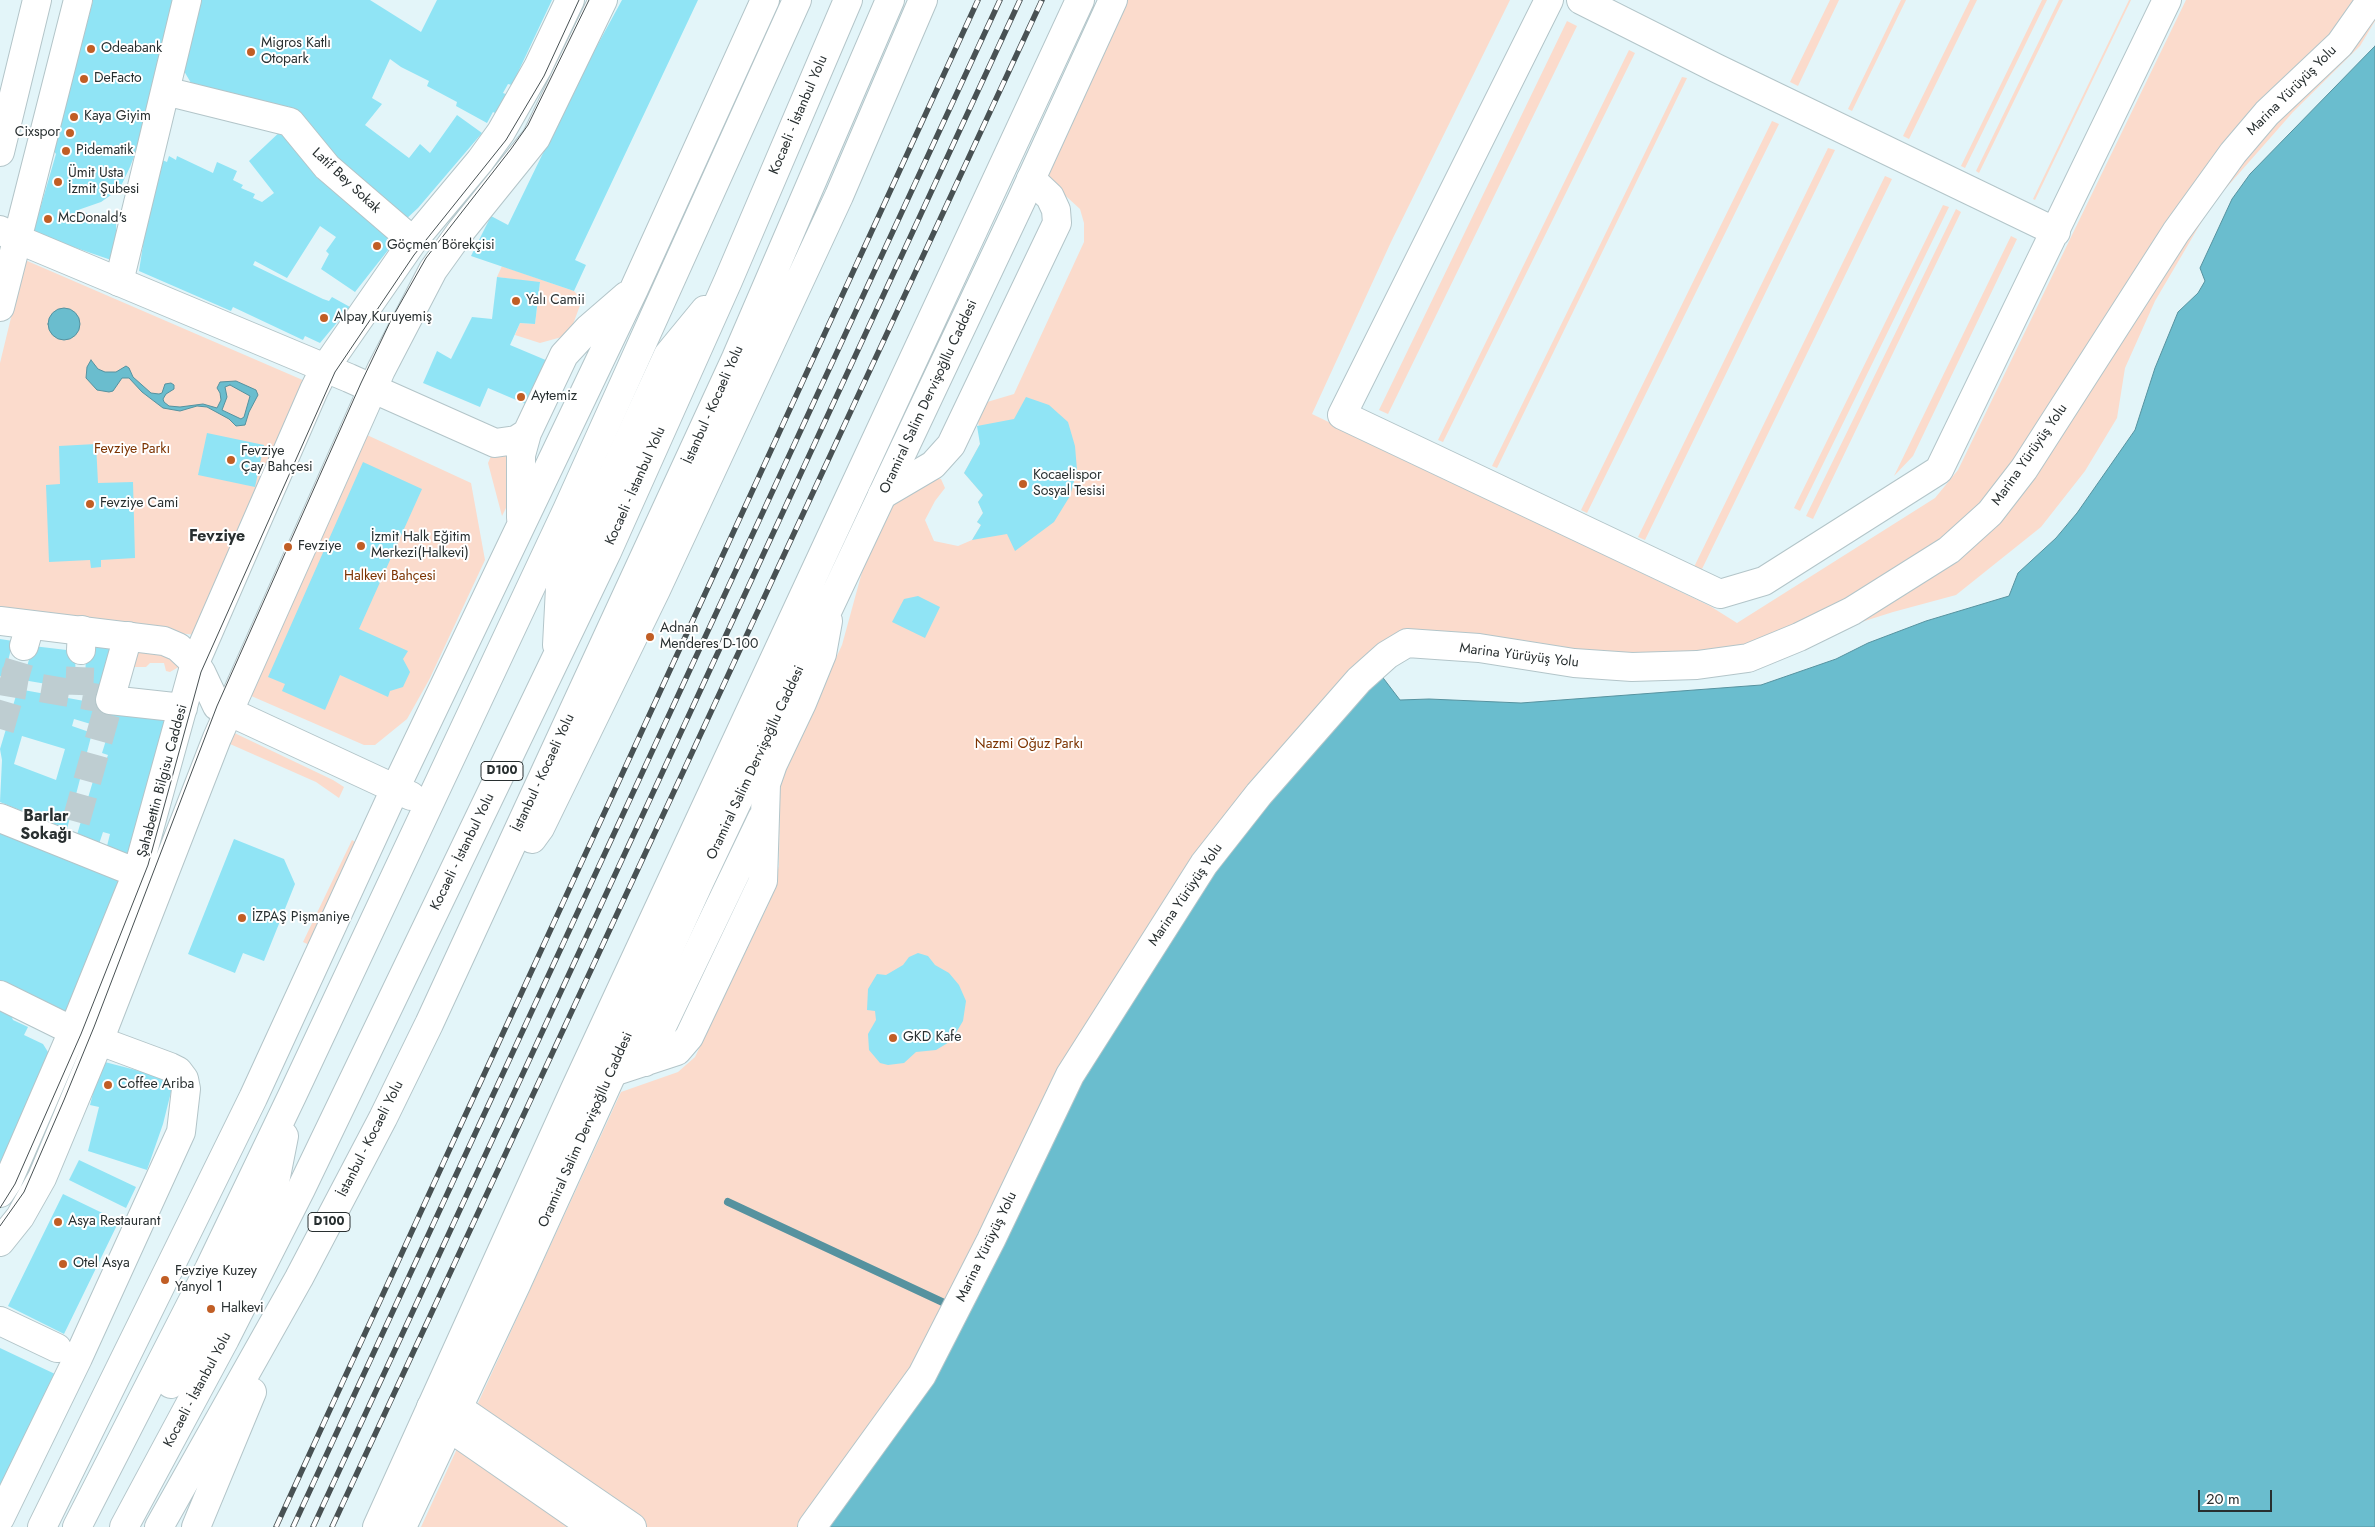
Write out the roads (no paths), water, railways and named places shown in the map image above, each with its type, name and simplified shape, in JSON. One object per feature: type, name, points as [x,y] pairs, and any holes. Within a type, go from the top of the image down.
[{"type":"main road","points":[[0,152],[38,0]]},
{"type":"main road","points":[[0,307],[9,234],[78,0]]},
{"type":"main road","points":[[119,282],[187,0]]},
{"type":"main road","points":[[413,241],[480,161],[501,132],[538,67],[570,0]]},
{"type":"main road","points":[[0,1242],[32,1198],[99,1041],[228,712],[373,388],[433,270],[461,231],[536,138],[603,0]]},
{"type":"main road","points":[[42,1527],[253,1098],[396,789],[634,289],[764,0]]},
{"type":"main road","points":[[77,1527],[209,1269],[292,1096],[566,510],[797,0]]},
{"type":"main road","name":"Kocaeli - İstanbul Yolu","points":[[124,1527],[226,1339],[301,1189],[607,552],[728,281],[848,0]]},
{"type":"main road","name":"İstanbul - Kocaeli Yolu","points":[[159,1527],[300,1278],[383,1118],[482,910],[736,358],[890,0]]},
{"type":"main road","points":[[482,910],[540,828],[656,590],[839,196],[923,0]]},
{"type":"main road","name":"Oramiral Salim Dervişoğllu Caddesi","points":[[402,1527],[575,1088],[1080,0]]},
{"type":"main road","name":"Oramiral Salim Dervişoğllu Caddesi","points":[[377,1527],[445,1414],[516,1286],[698,885],[1031,179],[1113,0]]},
{"type":"main road","points":[[1550,0],[1342,415],[1720,594],[1764,581],[1939,470],[2167,0]]},
{"type":"main road","points":[[1581,0],[1724,73],[2056,232]]},
{"type":"main road","name":"Marina Yürüyüş Yolu","points":[[812,1527],[922,1375],[995,1232],[1070,1075],[1204,864],[1259,794],[1359,680],[1387,655],[1407,643],[1479,648],[1574,663],[1632,667],[1697,665],[1748,658],[1852,612],[1949,550],[1990,513],[2024,469],[2176,232],[2233,153],[2267,113],[2340,44],[2371,0]]},
{"type":"main road","name":"Latif Bey Sokak","points":[[165,90],[290,122],[327,167],[413,241]]},
{"type":"main road","points":[[882,495],[933,465],[951,445],[1057,222],[1056,210],[1050,197],[1031,179]]},
{"type":"main road","points":[[9,234],[373,388],[495,443],[516,440],[527,433]]},
{"type":"main road","name":"Şahabettin Bilgisu Caddesi","points":[[3,1185],[73,1031],[137,873],[194,664],[325,368],[413,241]]},
{"type":"main road","points":[[522,526],[521,455],[527,433],[564,355],[589,328],[634,289]]},
{"type":"main road","points":[[612,1072],[677,1051],[689,1037],[763,881],[766,784],[822,654],[831,604]]},
{"type":"main road","points":[[0,621],[27,635],[82,640],[128,636],[164,641],[178,647],[201,672],[217,706],[428,804]]},
{"type":"main road","points":[[128,636],[110,700],[182,708]]},
{"type":"main road","points":[[0,818],[137,873]]},
{"type":"main road","points":[[0,995],[73,1031],[178,1072],[184,1079],[186,1089],[181,1132],[78,1358],[0,1518]]},
{"type":"main road","points":[[82,1527],[154,1415],[273,1192],[292,1096]]},
{"type":"main road","points":[[196,1527],[300,1278]]},
{"type":"main road","points":[[0,1321],[58,1348]]},
{"type":"main road","points":[[445,1414],[593,1527]]},
{"type":"main road","points":[[445,1414],[632,1527]]},
{"type":"water","points":[[2375,46],[2375,1527],[812,1527],[876,1440],[1133,975],[1374,666],[1400,700],[1429,699],[1521,703],[1761,685],[1836,659],[1868,643],[1926,621],[2009,596],[2018,573],[2056,538],[2077,513],[2135,430],[2155,368],[2178,312],[2198,293],[2205,281],[2200,268],[2232,199],[2250,174]]},
{"type":"water","points":[[64,308],[75,313],[80,324],[75,335],[64,340],[53,335],[48,324],[53,313]]},
{"type":"water","points":[[91,360],[98,369],[105,372],[116,372],[126,366],[133,377],[151,393],[162,393],[165,384],[171,383],[174,385],[174,389],[166,394],[163,399],[169,406],[180,407],[203,404],[217,408],[221,400],[217,388],[220,382],[236,381],[256,390],[258,395],[245,425],[236,426],[229,419],[207,407],[197,406],[180,411],[163,408],[142,392],[129,378],[122,378],[113,391],[97,390],[86,378],[87,367]],"holes":[[[230,385],[250,396],[244,417],[241,419],[222,410],[227,397],[225,387]]]},
{"type":"waterway","points":[[728,1202],[953,1307]]},
{"type":"tunnel","points":[[0,729],[24,646]]},
{"type":"tunnel","points":[[79,695],[81,650]]},
{"type":"tunnel","points":[[0,681],[110,700],[69,846]]},
{"type":"tram line","points":[[0,1208],[15,1184],[81,1034],[148,865],[201,672],[335,372],[414,255],[506,140],[544,76],[579,0]]},
{"type":"tram line","points":[[0,1226],[24,1192],[64,1100],[94,1027],[217,706],[361,383],[392,318],[426,258],[528,125],[589,0]]},
{"type":"railway","points":[[276,1527],[978,0]]},
{"type":"railway","points":[[293,1527],[1000,0]]},
{"type":"railway","points":[[313,1527],[1020,0]]},
{"type":"railway","points":[[332,1527],[1042,0]]},
{"type":"place","name":"Odeabank","points":[[91,49]]},
{"type":"place","name":"Migros Katlı Otopark","points":[[251,52]]},
{"type":"place","name":"DeFacto","points":[[84,79]]},
{"type":"place","name":"Kaya Giyim","points":[[74,117]]},
{"type":"place","name":"Cixspor","points":[[70,133]]},
{"type":"place","name":"Pidematik","points":[[66,151]]},
{"type":"place","name":"Ümit Usta İzmit Şubesi","points":[[58,182]]},
{"type":"place","name":"McDonald's","points":[[48,219]]},
{"type":"place","name":"Göçmen Börekçisi","points":[[377,246]]},
{"type":"place","name":"Yalı Camii","points":[[516,301]]},
{"type":"place","name":"Alpay Kuruyemiş","points":[[324,318]]},
{"type":"place","name":"Aytemiz","points":[[521,397]]},
{"type":"place","name":"Fevziye Çay Bahçesi","points":[[231,460]]},
{"type":"place","name":"Kocaelispor Sosyal Tesisi","points":[[1023,484]]},
{"type":"place","name":"Fevziye Cami","points":[[90,504]]},
{"type":"place","name":"İzmit Halk Eğitim Merkezi(Halkevi)","points":[[361,546]]},
{"type":"place","name":"Fevziye","points":[[288,547]]},
{"type":"place","name":"Adnan Menderes D-100","points":[[650,637]]},
{"type":"place","name":"İZPAŞ Pişmaniye","points":[[242,918]]},
{"type":"place","name":"GKD Kafe","points":[[893,1038]]},
{"type":"place","name":"Coffee Ariba","points":[[108,1085]]},
{"type":"place","name":"Asya Restaurant","points":[[58,1222]]},
{"type":"place","name":"Otel Asya","points":[[63,1264]]},
{"type":"place","name":"Fevziye Kuzey Yanyol 1","points":[[165,1280]]},
{"type":"place","name":"Halkevi","points":[[211,1309]]},
{"type":"district","name":"Fevziye","points":[[217,537]]},
{"type":"district","name":"Barlar Sokağı","points":[[46,826]]},
{"type":"park label","name":"Fevziye Parkı","points":[[132,450]]},
{"type":"park label","name":"Halkevi Bahçesi","points":[[390,577]]},
{"type":"park label","name":"Nazmi Oğuz Parkı","points":[[1029,745]]}]
